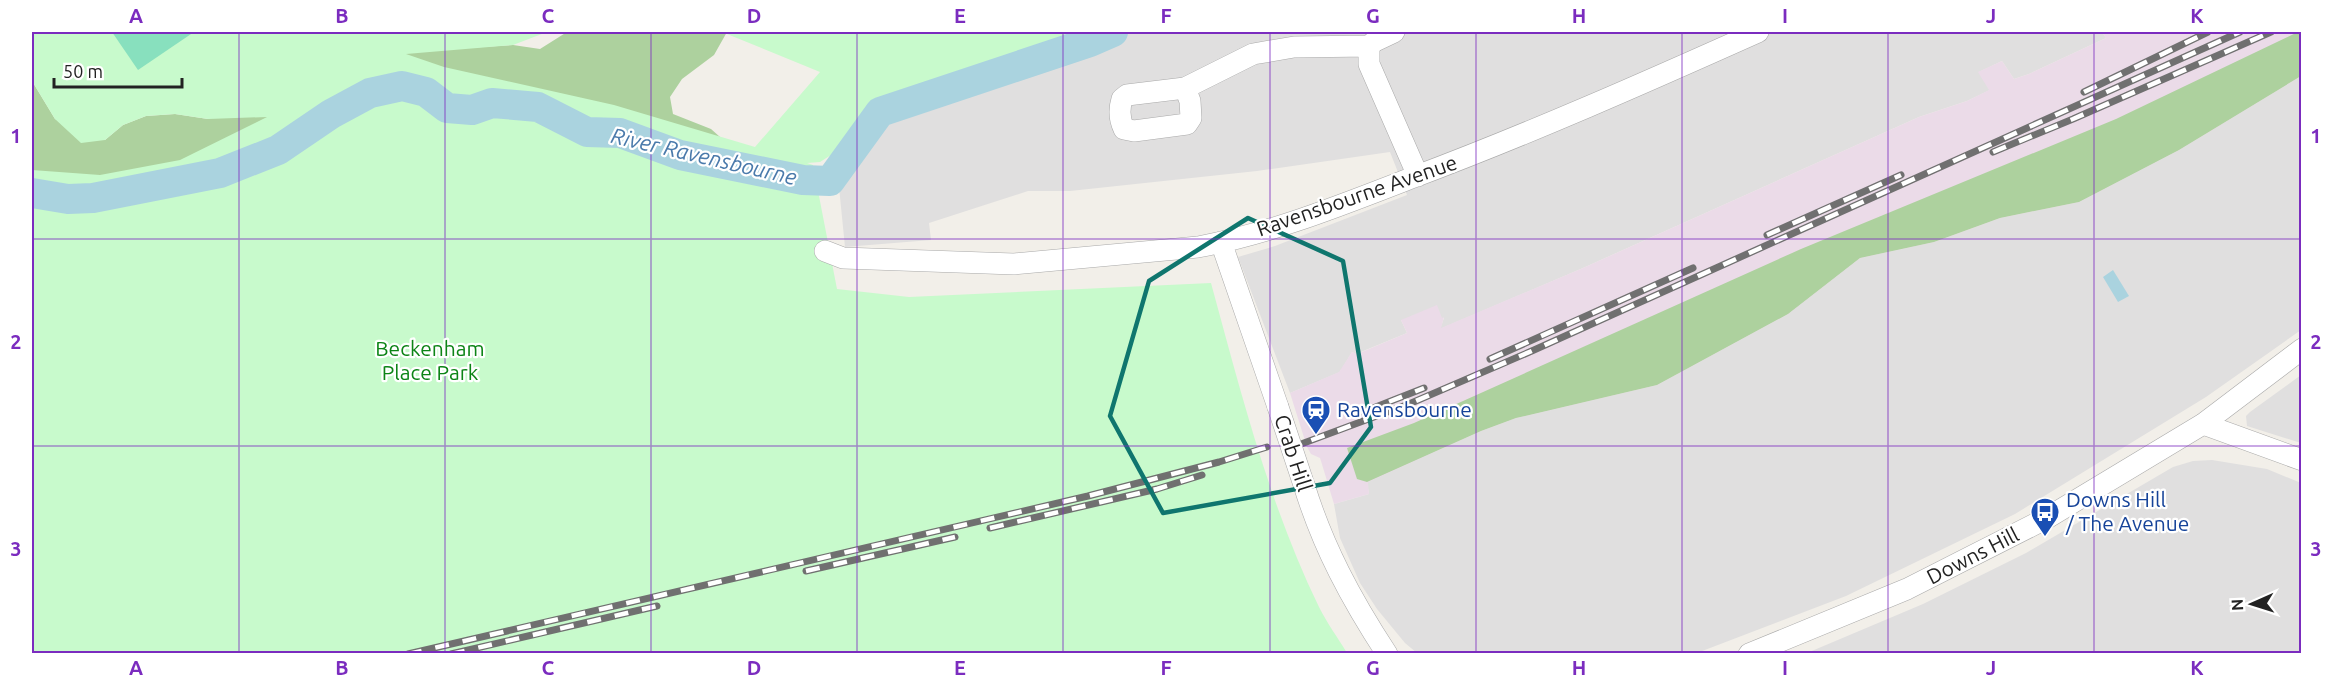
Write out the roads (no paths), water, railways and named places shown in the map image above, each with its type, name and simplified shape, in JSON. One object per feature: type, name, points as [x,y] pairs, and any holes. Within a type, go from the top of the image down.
[{"type":"street","points":[[1185,88],[1253,54],[1294,47],[1369,46],[1394,32]]},
{"type":"street","name":"Ravensbourne Avenue","points":[[825,251],[843,258],[1014,264],[1198,247],[1221,242],[1316,215],[1503,143],[1758,32]]},
{"type":"street","points":[[1369,46],[1369,64],[1418,176]]},
{"type":"street","name":"Crab Hill","points":[[1221,242],[1330,556],[1355,606],[1387,654]]},
{"type":"street","name":"Downs Hill","points":[[1749,654],[1907,589],[2047,518],[2203,424],[2301,349]]},
{"type":"street","points":[[2203,424],[2301,460]]},
{"type":"water","points":[[2113,270],[2129,296],[2118,302],[2103,277]]},
{"type":"waterway","name":"River Ravensbourne","points":[[32,193],[68,199],[93,198],[220,173],[278,150],[331,114],[370,93],[402,86],[426,92],[447,108],[472,110],[492,103],[538,107],[587,132],[620,133],[680,155],[803,180],[830,181],[880,112],[1090,42],[1113,32]]},
{"type":"railway","points":[[2084,92],[2208,32]]},
{"type":"railway","points":[[1285,450],[1409,404],[1534,350],[2240,32]]},
{"type":"railway","points":[[1993,152],[2271,32]]},
{"type":"railway","points":[[1767,235],[1901,175]]},
{"type":"railway","points":[[1490,359],[1693,268]]},
{"type":"railway","points":[[1363,412],[1424,388]]},
{"type":"railway","points":[[408,654],[1088,496],[1267,447]]},
{"type":"railway","points":[[990,528],[1157,489],[1202,475]]},
{"type":"railway","points":[[806,571],[955,537]]},
{"type":"railway","points":[[451,654],[657,606]]},
{"type":"place","name":"Ravensbourne","points":[[1316,436]]},
{"type":"place","name":"Downs Hill / The Avenue","points":[[2045,538]]},
{"type":"park label","name":"Beckenham Place Park","points":[[430,361]]}]
